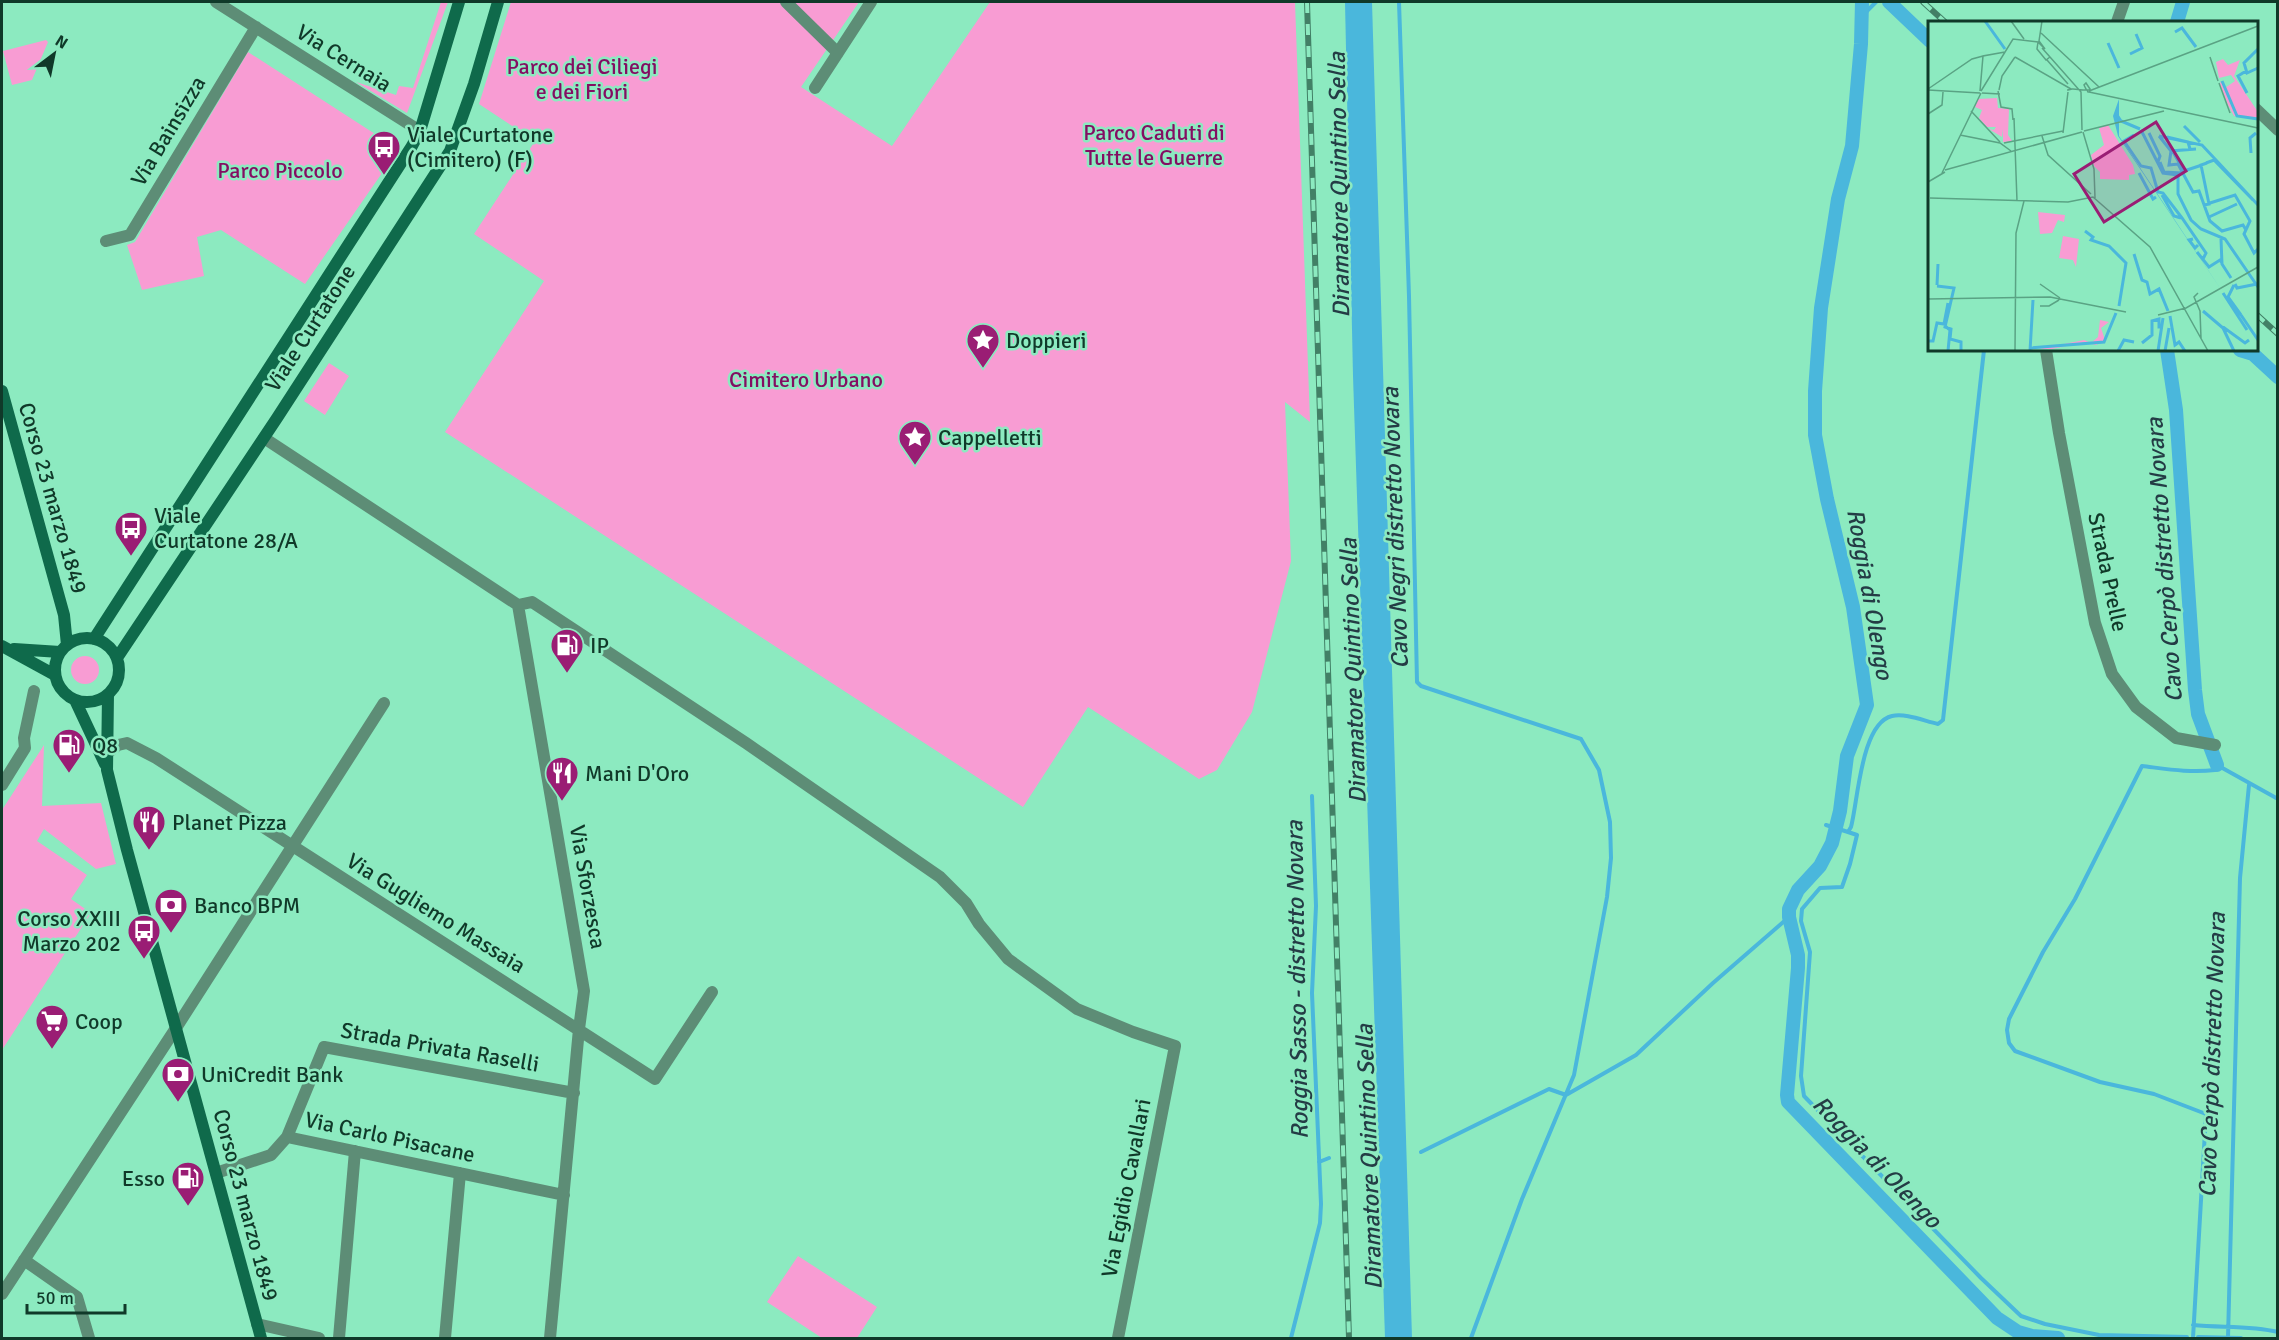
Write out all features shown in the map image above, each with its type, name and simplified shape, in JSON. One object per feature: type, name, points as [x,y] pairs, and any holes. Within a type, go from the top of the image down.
[{"type":"main road","name":"Viale Curtatone","points":[[88,639],[420,131],[459,2]]},
{"type":"main road","name":"Viale Curtatone","points":[[117,658],[264,438],[450,151],[474,84],[498,2]]},
{"type":"main road","name":"Corso 23 marzo 1849","points":[[2,391],[64,615]]},
{"type":"main road","points":[[64,615],[88,639],[111,649],[117,658],[118,678],[108,694],[92,702],[75,700],[65,694],[58,685],[55,667],[64,648],[64,615]]},
{"type":"main road","points":[[5,647],[64,648],[88,639]]},
{"type":"main road","points":[[5,647],[55,675]]},
{"type":"main road","name":"Corso 23 marzo 1849","points":[[107,770],[108,694]]},
{"type":"main road","name":"Corso 23 marzo 1849","points":[[75,700],[107,770],[261,1338]]},
{"type":"street","name":"Via Cernaia","points":[[216,2],[420,131]]},
{"type":"street","points":[[786,2],[838,53]]},
{"type":"street","points":[[815,88],[871,2]]},
{"type":"street","points":[[2117,21],[2124,2]]},
{"type":"street","name":"Via Bainsizza","points":[[106,241],[130,235],[256,27]]},
{"type":"street","points":[[2258,111],[2277,130]]},
{"type":"street","name":"Strada Prelle","points":[[2046,351],[2094,623],[2112,674],[2136,707],[2176,738],[2211,745]]},
{"type":"street","points":[[264,438],[518,605]]},
{"type":"street","name":"Via Egidio Cavallari","points":[[518,605],[532,602],[746,743],[940,877],[966,903],[979,924],[1008,959],[1077,1009],[1175,1046],[1118,1338]]},
{"type":"street","name":"Via Sforzesca","points":[[518,605],[584,991],[550,1338]]},
{"type":"street","points":[[2,784],[25,748],[24,738],[34,691]]},
{"type":"street","points":[[2,1294],[384,703]]},
{"type":"street","name":"Via Gugliemo Massaia","points":[[106,754],[118,745],[127,743],[156,758],[655,1079],[712,992]]},
{"type":"street","name":"Strada Privata Raselli","points":[[287,1137],[324,1047],[574,1093]]},
{"type":"street","name":"Via Carlo Pisacane","points":[[216,1173],[271,1155],[287,1137],[564,1195]]},
{"type":"street","points":[[339,1338],[355,1152]]},
{"type":"street","points":[[445,1338],[460,1173]]},
{"type":"street","points":[[24,1260],[77,1297],[88,1338]]},
{"type":"street","points":[[257,1324],[319,1338]]},
{"type":"green space","points":[[441,2],[448,2],[407,113],[356,82],[396,95],[399,86],[413,88]]},
{"type":"green space","name":"Cimitero Urbano","points":[[511,2],[859,2],[801,87],[892,146],[990,2],[1295,2],[1310,422],[1285,402],[1291,561],[1252,712],[1217,770],[1199,779],[1088,707],[1023,807],[445,432],[544,281],[474,234],[535,141],[479,104]]},
{"type":"green space","points":[[46,40],[48,42],[32,80],[12,85],[3,51]]},
{"type":"green space","name":"Parco Piccolo","points":[[248,52],[389,143],[389,163],[305,284],[221,230],[197,237],[204,276],[142,290],[127,245],[135,242]]},
{"type":"green space","points":[[329,363],[349,376],[325,415],[304,401]]},
{"type":"green space","points":[[85,656],[95,660],[99,670],[95,680],[85,684],[75,680],[71,670],[75,660]]},
{"type":"green space","points":[[44,745],[42,806],[101,803],[116,864],[96,869],[44,829],[37,841],[87,875],[71,899],[91,913],[2,1050],[2,810]]},
{"type":"green space","points":[[798,1256],[877,1307],[857,1338],[822,1338],[767,1302]]},
{"type":"water","points":[[1345,2],[1372,2],[1412,1338],[1385,1338],[1353,376]]},
{"type":"waterway","name":"Cavo Negri distretto Novara","points":[[1399,2],[1409,296],[1417,682],[1421,686],[1581,739],[1599,770],[1610,822],[1611,858],[1607,897],[1574,1075],[1522,1199],[1471,1338]]},
{"type":"waterway","name":"Roggia di Olengo","points":[[1862,2],[1861,44],[1852,146],[1838,199],[1821,308],[1815,391],[1815,435],[1827,499],[1853,607],[1867,705],[1847,756],[1840,811],[1832,843],[1820,866],[1798,890],[1789,909],[1798,955],[1798,968],[1788,1102],[1997,1318],[2018,1332],[2032,1336],[2058,1338]]},
{"type":"waterway","points":[[1861,17],[1876,2]]},
{"type":"waterway","points":[[1889,2],[1928,39]]},
{"type":"waterway","points":[[2177,21],[2183,2]]},
{"type":"waterway","points":[[1826,825],[1848,832],[1851,827],[1867,747],[1882,722],[1897,715],[1938,724],[1943,720],[1984,351]]},
{"type":"waterway","name":"Cavo Cerpò distretto Novara","points":[[2167,351],[2176,410],[2195,690],[2198,714],[2217,765]]},
{"type":"waterway","points":[[2243,351],[2253,354],[2278,377]]},
{"type":"waterway","name":"Cavo Cerpò distretto Novara","points":[[2193,1338],[2206,1114],[2154,1094],[2100,1082],[2015,1051],[2009,1043],[2007,1030],[2009,1019],[2043,952],[2075,899],[2142,766],[2197,771],[2215,770],[2217,765],[2278,799]]},
{"type":"waterway","name":"Cavo Cerpò distretto Novara","points":[[2228,1338],[2240,878],[2249,785]]},
{"type":"waterway","name":"Roggia Sasso - distretto Novara","points":[[1291,1338],[1320,1223],[1321,1204],[1312,993],[1316,906],[1312,796]]},
{"type":"waterway","points":[[1848,832],[1857,835],[1842,887],[1820,888],[1802,909],[1801,921],[1810,952],[1801,1076],[1804,1096],[2021,1316],[2045,1324],[2099,1335],[2187,1337]]},
{"type":"waterway","points":[[1421,1152],[1549,1089],[1566,1095],[1636,1055],[1713,983],[1789,917]]},
{"type":"waterway","name":"Roggia Sasso - distretto Novara","points":[[1319,1162],[1329,1158]]},
{"type":"waterway","name":"Cavo Cerpò distretto Novara","points":[[2193,1325],[2257,1328],[2278,1332]]},
{"type":"waterway","points":[[2198,1337],[2241,1338]]},
{"type":"railway","points":[[1307,2],[1349,1338]]},
{"type":"railway","points":[[1923,2],[1944,21]]},
{"type":"railway","points":[[2258,316],[2278,334]]},
{"type":"place","name":"Viale Curtatone (Cimitero) (F)","points":[[384,176]]},
{"type":"place","name":"Doppieri","points":[[983,369]]},
{"type":"place","name":"Cappelletti","points":[[915,466]]},
{"type":"place","name":"Viale Curtatone 28/A","points":[[131,557]]},
{"type":"place","name":"IP","points":[[567,674]]},
{"type":"place","name":"Q8","points":[[69,774]]},
{"type":"place","name":"Mani D'Oro","points":[[562,802]]},
{"type":"place","name":"Planet Pizza","points":[[149,851]]},
{"type":"place","name":"Banco BPM","points":[[171,934]]},
{"type":"place","name":"Corso XXIII Marzo 202","points":[[144,960]]},
{"type":"place","name":"Coop","points":[[52,1050]]},
{"type":"place","name":"UniCredit Bank","points":[[178,1103]]},
{"type":"place","name":"Esso","points":[[188,1207]]},
{"type":"park label","name":"Parco dei Ciliegi e dei Fiori","points":[[582,78]]},
{"type":"park label","name":"Parco Caduti di Tutte le Guerre","points":[[1154,144]]},
{"type":"water label","name":"Diramatore Quintino Sella","points":[[1339,185]]},
{"type":"water label","name":"Diramatore Quintino Sella","points":[[1353,671]]},
{"type":"water label","name":"Diramatore Quintino Sella","points":[[1369,1157]]}]
